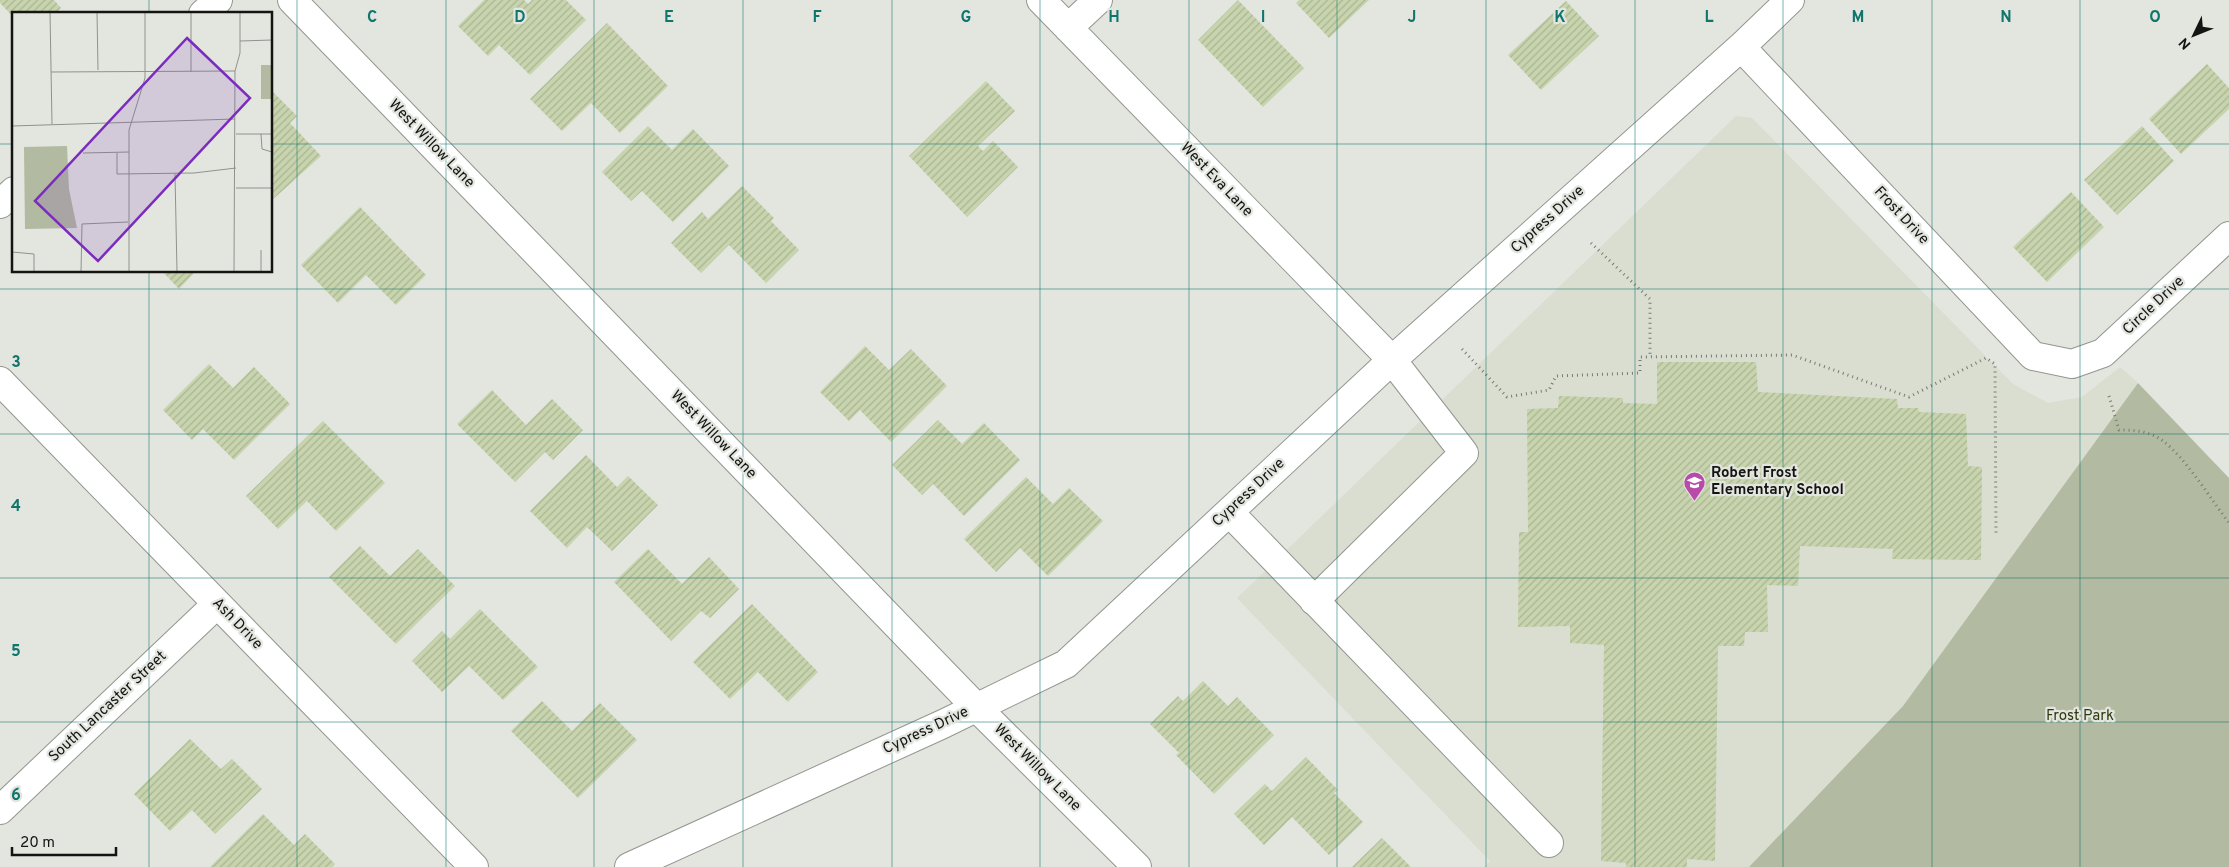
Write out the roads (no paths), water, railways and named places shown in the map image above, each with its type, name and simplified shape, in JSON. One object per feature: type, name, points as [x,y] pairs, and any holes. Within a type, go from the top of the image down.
[{"type":"street","points":[[205,12],[218,0]]},
{"type":"street","name":"West Willow Lane","points":[[292,0],[976,707],[1137,867]]},
{"type":"street","name":"West Eva Lane","points":[[1040,0],[1392,360],[1464,453],[1314,601]]},
{"type":"street","points":[[1068,28],[1098,0]]},
{"type":"street","name":"Cypress Drive","points":[[629,867],[1066,664],[1392,360],[1741,47],[1790,0]]},
{"type":"street","name":"Frost Drive","points":[[1741,47],[2033,356],[2072,364]]},
{"type":"street","points":[[0,204],[12,193]]},
{"type":"street","name":"Circle Drive","points":[[2072,364],[2103,353],[2229,236]]},
{"type":"street","name":"Ash Drive","points":[[0,381],[474,867]]},
{"type":"street","points":[[1229,512],[1549,844]]},
{"type":"street","name":"South Lancaster Street","points":[[0,810],[217,604]]},
{"type":"place","name":"Robert Frost Elementary School","points":[[1695,501]]},
{"type":"park label","name":"Frost Park","points":[[2080,716]]}]
